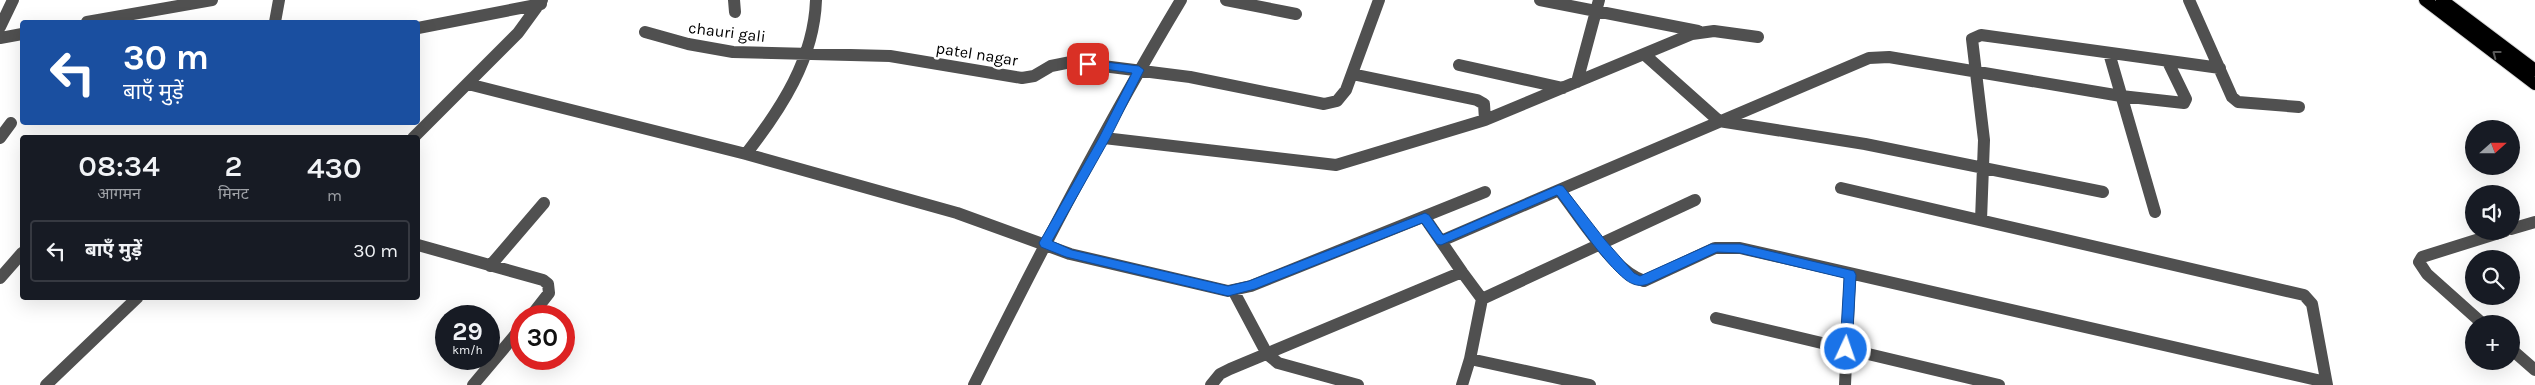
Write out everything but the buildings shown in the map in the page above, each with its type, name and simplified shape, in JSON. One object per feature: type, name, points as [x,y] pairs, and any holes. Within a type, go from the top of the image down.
[{"type":"main road","points":[[2425,0],[2535,84]]},
{"type":"main road","points":[[2442,0],[2535,70]]},
{"type":"street","points":[[0,27],[13,0]]},
{"type":"street","points":[[98,20],[212,0]]},
{"type":"street","points":[[275,20],[279,0]]},
{"type":"street","name":"chauri gali","points":[[734,0],[735,12]]},
{"type":"street","points":[[746,154],[783,106],[796,80],[806,53],[816,0]]},
{"type":"street","points":[[974,385],[1045,243],[1104,138],[1139,70],[1181,0]]},
{"type":"street","points":[[1226,0],[1296,14]]},
{"type":"street","name":"patel nagar","points":[[806,53],[890,56],[1022,78],[1034,76],[1051,66],[1064,62],[1190,77],[1324,104],[1342,97],[1379,0]]},
{"type":"street","points":[[1540,0],[1700,32],[1714,31],[1758,37]]},
{"type":"street","points":[[1577,82],[1599,0]]},
{"type":"street","points":[[2189,0],[2230,94],[2238,102],[2299,107]]},
{"type":"street","points":[[420,28],[542,2]]},
{"type":"street","points":[[417,135],[518,33],[542,2]]},
{"type":"street","name":"chauri gali","points":[[645,32],[688,44],[733,52],[806,53]]},
{"type":"street","points":[[1104,138],[1336,165],[1485,120],[1700,32]]},
{"type":"street","points":[[0,38],[20,34]]},
{"type":"street","points":[[1981,220],[1984,140],[1978,70],[1972,39],[1981,35],[2220,68]]},
{"type":"street","points":[[2109,54],[2155,212]]},
{"type":"street","points":[[1645,55],[1719,121],[1865,144],[2103,192]]},
{"type":"street","points":[[1441,241],[1869,58],[1889,57],[1978,70],[2121,96],[2181,104],[2186,102],[2168,62]]},
{"type":"street","points":[[1459,65],[1563,88]]},
{"type":"street","points":[[1352,74],[1477,100],[1484,104],[1485,120]]},
{"type":"street","points":[[468,84],[746,154],[957,213],[1045,243],[1070,254],[1215,289],[1233,290],[1260,282],[1425,218],[1485,192]]},
{"type":"street","points":[[0,138],[11,123]]},
{"type":"street","points":[[1559,190],[1601,244],[1630,276],[1639,281],[1644,281],[1715,248],[1740,248],[2327,384],[2312,304],[2304,295],[2158,259],[1842,188]]},
{"type":"street","points":[[1482,298],[1695,200]]},
{"type":"street","points":[[490,266],[544,203]]},
{"type":"street","points":[[1425,218],[1482,298],[1470,359],[1462,385]]},
{"type":"street","points":[[2520,227],[2535,222]]},
{"type":"street","points":[[2473,315],[2427,274],[2419,262],[2422,257],[2477,240]]},
{"type":"street","points":[[420,246],[543,280],[548,284],[548,296],[540,305]]},
{"type":"street","points":[[0,278],[20,255]]},
{"type":"street","points":[[1211,385],[1220,374],[1230,368],[1462,272]]},
{"type":"street","points":[[1845,385],[1850,275]]},
{"type":"street","points":[[1233,290],[1267,354],[1278,362],[1294,369],[1358,385]]},
{"type":"street","points":[[46,385],[134,300]]},
{"type":"street","points":[[1716,318],[1999,385]]},
{"type":"street","points":[[473,385],[510,341]]},
{"type":"street","points":[[2520,357],[2535,370]]},
{"type":"street","points":[[1470,359],[1590,385]]},
{"type":"route","points":[[1088,64],[1139,70],[1104,138],[1045,243],[1070,254],[1228,291],[1251,286],[1425,218],[1441,241],[1559,190],[1601,244],[1630,276],[1639,281],[1644,281],[1715,248],[1722,247],[1740,248],[1850,275],[1846,349]]}]
